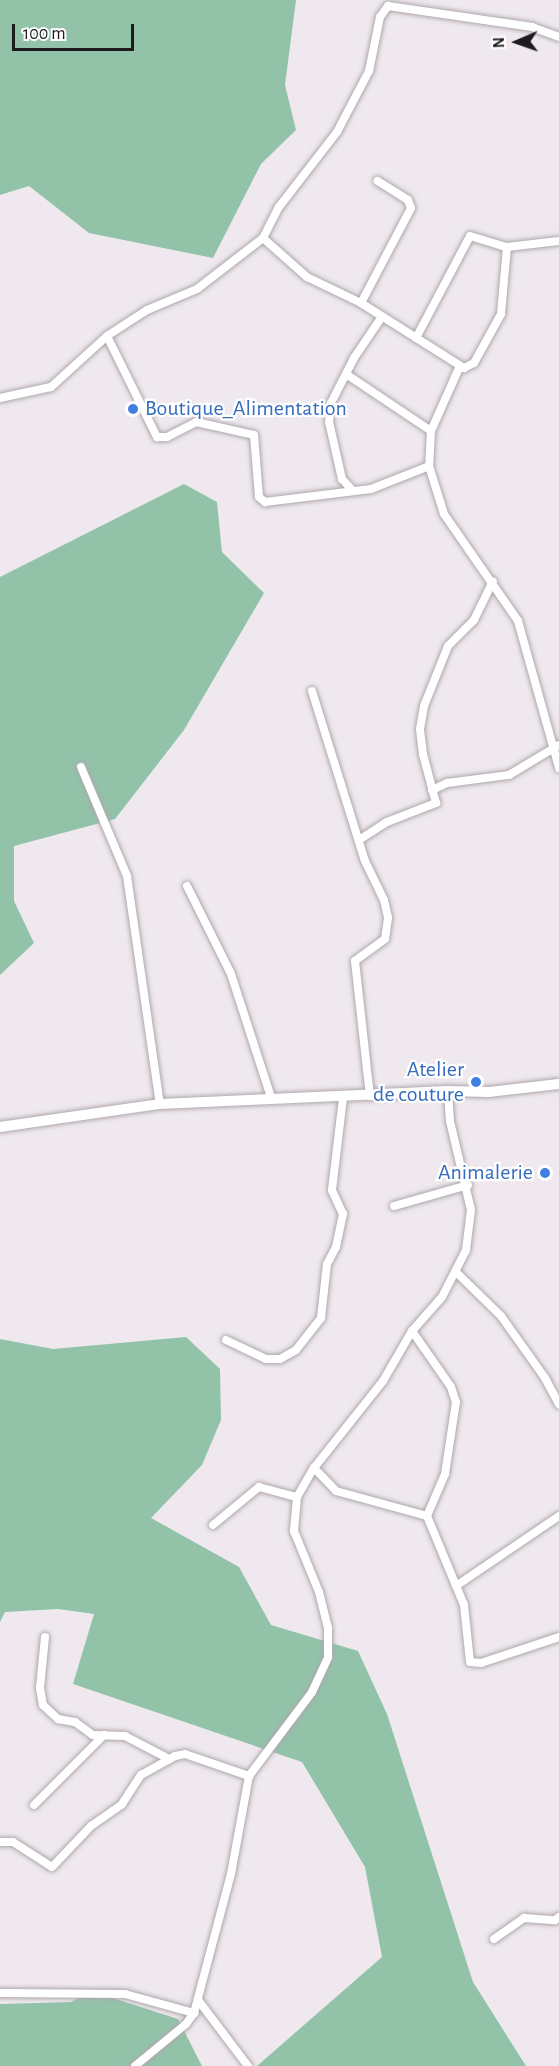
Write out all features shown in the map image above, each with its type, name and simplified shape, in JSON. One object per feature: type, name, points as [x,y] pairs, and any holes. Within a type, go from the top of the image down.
[{"type":"main road","points":[[0,1127],[160,1104],[271,1097],[343,1098],[448,1091],[489,1092],[559,1084]]},
{"type":"street","points":[[0,398],[51,387],[107,336],[147,310],[197,289],[263,238],[279,207],[337,132],[369,71],[380,17],[388,6],[532,27],[559,37]]},
{"type":"street","points":[[361,303],[411,208],[408,200],[378,181]]},
{"type":"street","points":[[416,338],[467,239],[478,236],[507,247],[559,241]]},
{"type":"street","points":[[263,238],[307,277],[361,303],[381,318],[445,354],[459,368]]},
{"type":"street","points":[[507,247],[501,314],[474,363],[459,368],[431,430],[429,466],[444,514],[493,581],[518,621],[556,748],[559,768]]},
{"type":"street","points":[[353,490],[342,479],[329,422],[331,403],[381,318]]},
{"type":"street","points":[[107,336],[156,437],[166,437],[196,422],[251,432],[256,439],[259,497],[265,502],[371,489],[429,466]]},
{"type":"street","points":[[346,374],[431,430]]},
{"type":"street","points":[[359,840],[387,822],[436,803],[420,729],[429,688],[448,646],[474,620],[493,581]]},
{"type":"street","points":[[312,691],[359,840],[388,918],[385,939],[355,961],[370,1096]]},
{"type":"street","points":[[432,790],[447,783],[509,775],[556,748]]},
{"type":"street","points":[[81,767],[127,876],[160,1104]]},
{"type":"street","points":[[187,886],[231,974],[271,1097]]},
{"type":"street","points":[[135,2066],[186,2024],[194,2013],[231,1874],[249,1776],[312,1692],[328,1657],[328,1628],[319,1592],[294,1531],[297,1497],[314,1468],[383,1381],[412,1331],[442,1297],[457,1273],[470,1232],[468,1185],[450,1121],[448,1091]]},
{"type":"street","points":[[226,1340],[266,1359],[280,1359],[296,1350],[321,1318],[327,1264],[336,1247],[343,1214],[332,1190],[343,1098]]},
{"type":"street","points":[[394,1206],[468,1185]]},
{"type":"street","points":[[457,1273],[501,1316],[545,1378],[559,1404]]},
{"type":"street","points":[[412,1331],[451,1387],[457,1409],[443,1481],[427,1516],[464,1605],[468,1658],[473,1664],[559,1637]]},
{"type":"street","points":[[314,1468],[336,1491],[427,1516]]},
{"type":"street","points":[[213,1525],[259,1486],[297,1497]]},
{"type":"street","points":[[456,1586],[559,1516]]},
{"type":"street","points":[[45,1637],[40,1688],[43,1705],[57,1719],[75,1722],[93,1735],[125,1736],[169,1759]]},
{"type":"street","points":[[34,1805],[104,1735]]},
{"type":"street","points":[[0,1842],[13,1842],[52,1867],[91,1826],[122,1804],[141,1775],[169,1759],[185,1754],[249,1776]]},
{"type":"street","points":[[494,1939],[524,1918],[555,1920],[559,1917]]},
{"type":"street","points":[[0,1993],[125,1994],[194,2013]]},
{"type":"street","points":[[198,2000],[248,2066]]},
{"type":"green space","points":[[0,0],[296,0],[285,85],[296,130],[261,164],[213,258],[89,233],[29,186],[0,195]]},
{"type":"green space","points":[[184,484],[217,502],[222,552],[264,593],[184,730],[115,819],[14,846],[14,901],[34,943],[0,975],[0,577]]},
{"type":"green space","points":[[186,1337],[220,1369],[221,1420],[202,1465],[151,1518],[239,1567],[271,1625],[358,1651],[387,1714],[473,1982],[526,2066],[257,2066],[382,1957],[365,1867],[302,1762],[73,1684],[94,1614],[58,1609],[5,1612],[0,1622],[0,1339],[53,1349]]},
{"type":"green space","points":[[91,1991],[178,2019],[202,2066],[0,2066],[0,2004],[71,2002]]},
{"type":"place","name":"Boutique_Alimentation","points":[[133,409]]},
{"type":"place","name":"Atelier de couture","points":[[476,1082]]},
{"type":"place","name":"Animalerie","points":[[545,1173]]}]
